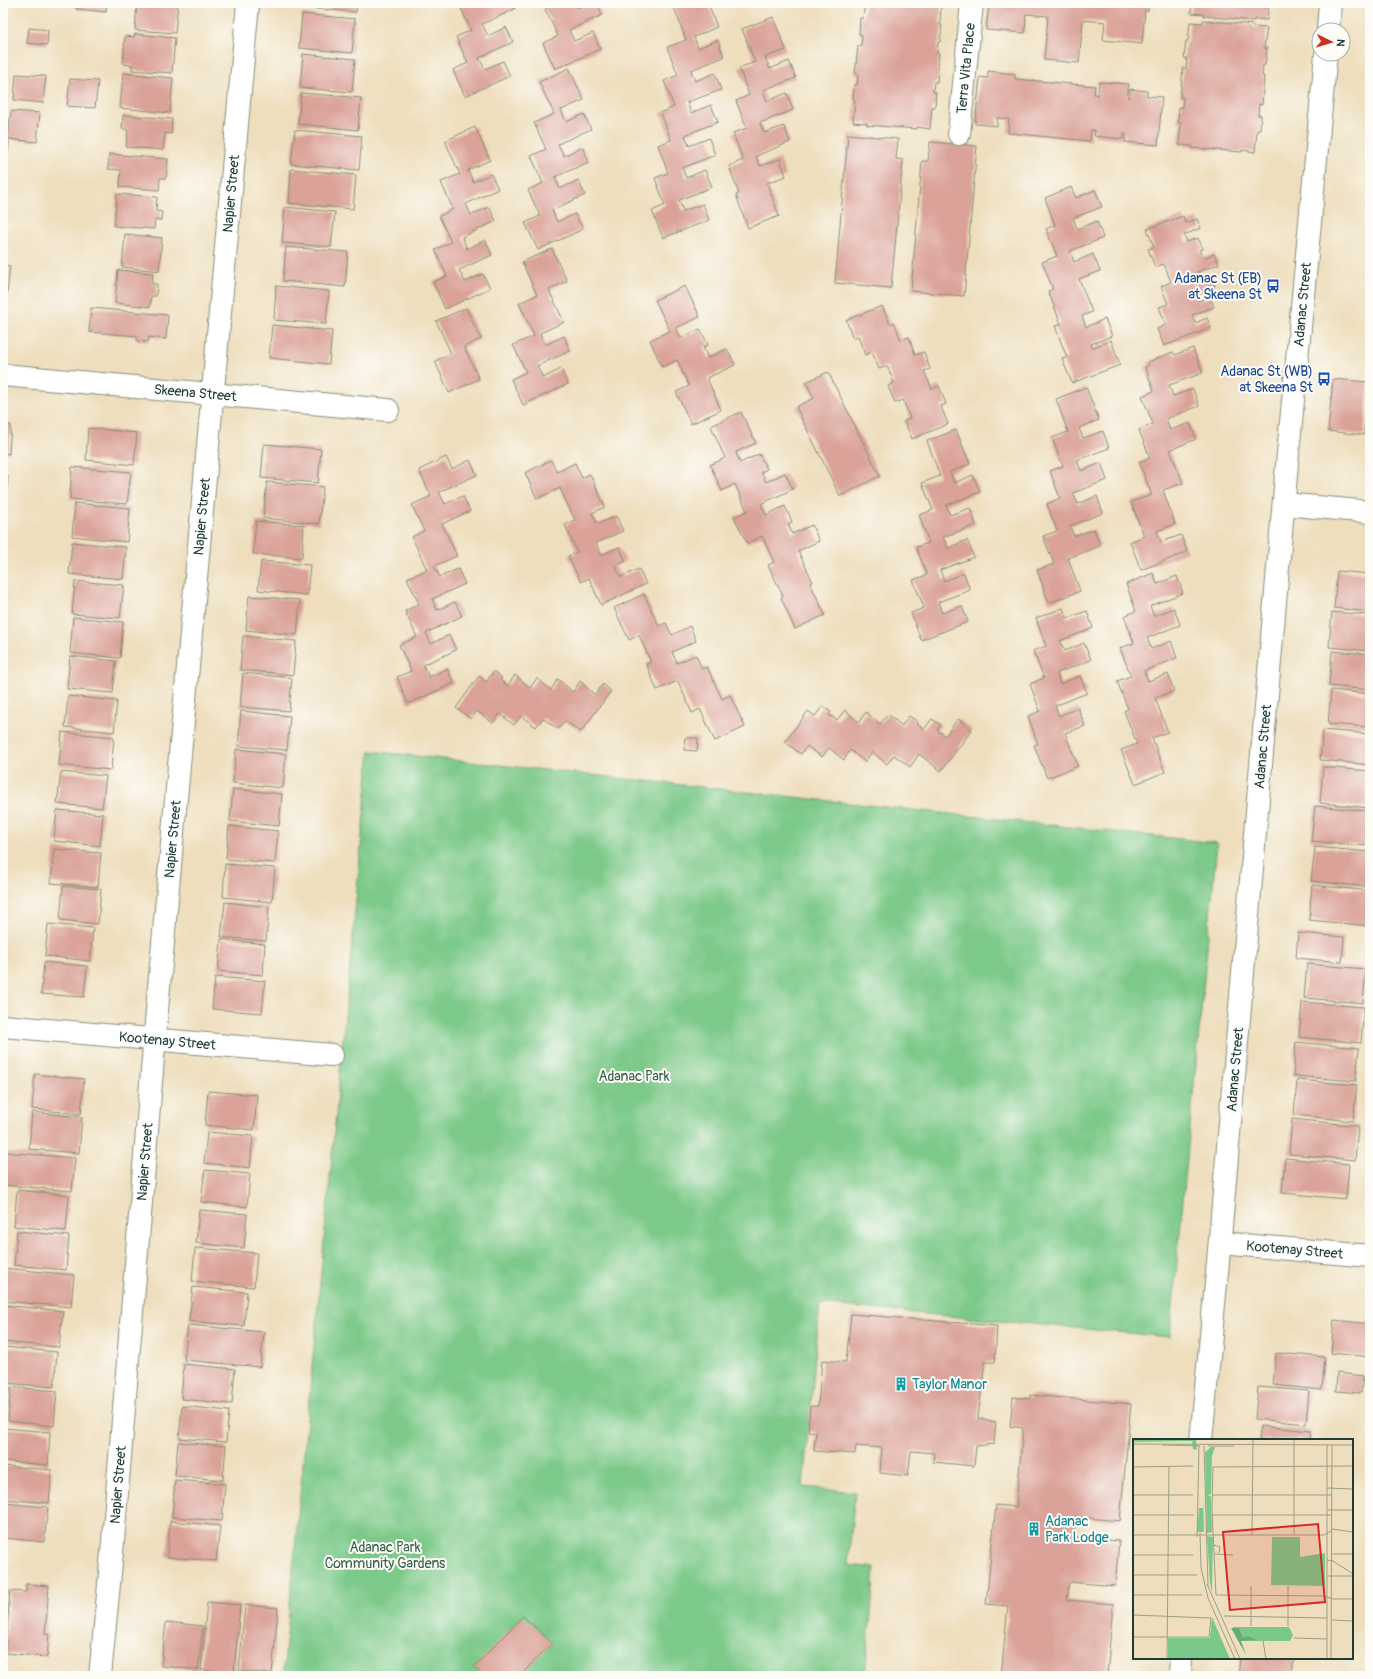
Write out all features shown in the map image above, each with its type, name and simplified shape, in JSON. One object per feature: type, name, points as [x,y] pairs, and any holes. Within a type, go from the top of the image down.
[{"type":"street","name":"Napier Street","points":[[100,1676],[112,1553],[154,1040],[248,3]]},
{"type":"street","name":"Terra Vita Place","points":[[959,134],[972,3]]},
{"type":"street","points":[[1329,22],[1330,3]]},
{"type":"street","name":"Adanac Street","points":[[1202,1439],[1284,504],[1325,62]]},
{"type":"street","name":"Skeena Street","points":[[3,375],[388,410]]},
{"type":"street","points":[[1284,504],[1370,512]]},
{"type":"street","name":"Kootenay Street","points":[[3,1026],[332,1055]]},
{"type":"street","name":"Kootenay Street","points":[[1220,1243],[1370,1256]]},
{"type":"street","points":[[1180,1676],[1181,1659]]},
{"type":"green space","name":"Adanac Park","points":[[370,751],[1217,843],[1170,1337],[820,1304],[803,1487],[855,1492],[848,1565],[875,1568],[865,1676],[283,1676]]},
{"type":"building","points":[[77,3],[107,3],[106,12],[76,9]]},
{"type":"building","points":[[137,3],[178,3],[175,33],[135,30]]},
{"type":"building","points":[[306,3],[357,3],[356,12],[306,8]]},
{"type":"building","points":[[513,3],[515,9],[482,24],[488,36],[506,27],[513,42],[479,58],[485,69],[503,61],[510,76],[465,96],[453,70],[468,63],[456,37],[471,30],[459,4]]},
{"type":"building","points":[[558,3],[575,3],[577,8],[589,3],[597,3],[602,15],[569,30],[574,41],[593,33],[600,49],[555,69],[543,43],[558,36],[545,9]]},
{"type":"building","points":[[684,3],[708,3],[717,27],[694,37],[698,48],[718,40],[724,57],[691,70],[695,81],[715,73],[721,90],[687,102],[691,113],[711,105],[718,122],[685,135],[689,146],[709,138],[715,155],[682,168],[686,178],[705,170],[712,187],[679,200],[683,211],[703,204],[709,220],[663,238],[652,211],[665,205],[655,178],[668,173],[658,145],[671,140],[661,113],[674,107],[664,81],[678,75],[667,47],[686,40],[674,7]]},
{"type":"building","points":[[865,3],[928,3],[941,5],[940,25],[942,25],[937,53],[939,53],[937,82],[934,82],[933,92],[936,92],[935,107],[932,107],[930,129],[867,125],[867,123],[853,122],[855,100],[853,99],[854,85],[857,85],[858,74],[855,74],[858,46],[861,46],[862,35],[859,34],[860,18],[863,18]]},
{"type":"building","points":[[989,3],[1149,3],[1148,11],[1145,10],[1142,44],[1103,40],[1105,22],[1083,20],[1079,63],[1044,60],[1048,16],[1026,14],[1025,33],[986,30]]},
{"type":"building","points":[[1192,3],[1269,3],[1267,20],[1254,19],[1254,21],[1204,16],[1204,14],[1191,13]]},
{"type":"building","points":[[302,14],[355,19],[352,53],[299,48]]},
{"type":"building","points":[[773,17],[786,50],[765,57],[770,69],[789,61],[796,78],[763,90],[767,101],[787,93],[793,110],[760,123],[764,133],[784,126],[790,142],[756,156],[760,166],[780,159],[786,176],[767,183],[779,216],[748,228],[736,195],[739,194],[729,166],[743,160],[733,133],[747,128],[736,101],[749,95],[739,68],[755,62],[742,29]]},
{"type":"building","points":[[1203,20],[1253,25],[1253,27],[1267,28],[1264,48],[1267,48],[1262,76],[1264,76],[1262,105],[1259,104],[1258,115],[1261,115],[1260,130],[1257,130],[1255,152],[1192,148],[1192,146],[1179,145],[1181,122],[1178,122],[1179,107],[1182,108],[1183,97],[1180,97],[1183,68],[1186,69],[1187,58],[1184,58],[1186,41],[1188,41],[1190,22],[1203,23]]},
{"type":"building","points":[[29,28],[48,30],[47,45],[27,43]]},
{"type":"building","points":[[135,34],[175,38],[172,73],[132,70],[132,65],[123,64],[125,36],[134,37]]},
{"type":"building","points":[[303,54],[355,59],[352,92],[300,88]]},
{"type":"building","points":[[569,68],[584,100],[561,110],[566,122],[584,114],[591,129],[558,144],[564,156],[582,147],[589,162],[555,177],[560,189],[578,180],[585,195],[552,210],[557,222],[575,214],[583,229],[538,250],[525,223],[540,216],[528,190],[543,183],[531,156],[546,149],[534,123],[554,114],[539,82]]},
{"type":"building","points":[[988,71],[1015,74],[1015,79],[1095,86],[1094,94],[1098,95],[1099,82],[1129,84],[1127,97],[1129,98],[1130,89],[1147,91],[1147,96],[1162,97],[1158,145],[1125,142],[1126,134],[1124,133],[1123,139],[1094,136],[1095,130],[1091,130],[1090,141],[1008,133],[1009,119],[997,118],[997,126],[975,124],[980,77],[988,78]]},
{"type":"building","points":[[123,73],[173,78],[170,113],[120,108]]},
{"type":"building","points":[[16,74],[46,76],[43,103],[14,100]]},
{"type":"building","points":[[70,79],[98,81],[95,108],[67,106]]},
{"type":"building","points":[[301,93],[361,98],[358,130],[298,124]]},
{"type":"building","points":[[11,111],[40,113],[37,142],[8,139]]},
{"type":"building","points":[[123,115],[172,119],[171,134],[165,133],[163,150],[126,147],[128,130],[122,129]]},
{"type":"building","points":[[475,127],[490,160],[468,170],[473,182],[491,174],[498,189],[466,204],[471,215],[489,207],[496,221],[462,237],[467,249],[485,240],[492,255],[459,270],[465,282],[483,274],[490,288],[445,309],[433,282],[447,276],[435,250],[451,242],[439,216],[453,209],[441,182],[460,174],[445,141]]},
{"type":"building","points":[[295,130],[362,136],[359,170],[291,164]]},
{"type":"building","points":[[848,134],[898,139],[896,159],[903,160],[891,288],[835,283]]},
{"type":"building","points":[[3,141],[9,142],[5,180],[3,180]]},
{"type":"building","points":[[930,142],[977,146],[964,296],[911,291],[922,161],[928,161]]},
{"type":"building","points":[[109,154],[168,159],[166,178],[160,178],[159,190],[120,187],[121,170],[108,169]]},
{"type":"building","points":[[291,169],[356,175],[353,209],[289,203]]},
{"type":"building","points":[[1071,187],[1076,198],[1095,190],[1102,207],[1073,218],[1077,229],[1097,221],[1103,238],[1070,251],[1074,262],[1093,254],[1100,271],[1079,279],[1092,312],[1082,316],[1086,327],[1105,319],[1112,336],[1091,344],[1092,348],[1111,340],[1120,365],[1072,383],[1062,359],[1067,358],[1055,326],[1061,324],[1048,291],[1053,289],[1042,262],[1057,256],[1046,229],[1055,225],[1045,198]]},
{"type":"building","points":[[117,194],[157,197],[156,211],[162,212],[161,220],[155,220],[154,229],[114,226]]},
{"type":"building","points":[[285,207],[335,212],[331,247],[282,243]]},
{"type":"building","points":[[1183,216],[1185,223],[1197,219],[1201,228],[1184,235],[1187,242],[1198,238],[1203,249],[1199,250],[1203,258],[1214,254],[1219,264],[1197,272],[1200,280],[1211,276],[1215,286],[1195,294],[1198,301],[1210,297],[1214,307],[1192,315],[1195,323],[1207,318],[1211,328],[1164,346],[1157,329],[1166,325],[1159,307],[1168,304],[1161,286],[1171,282],[1164,264],[1155,267],[1148,249],[1154,247],[1147,229]]},
{"type":"building","points":[[125,234],[162,238],[159,271],[122,267]]},
{"type":"building","points":[[286,247],[348,252],[345,287],[283,281]]},
{"type":"building","points":[[552,249],[567,281],[549,290],[564,322],[540,333],[545,345],[564,336],[570,351],[537,366],[543,378],[561,369],[568,384],[523,405],[511,379],[526,372],[513,345],[534,336],[519,303],[537,295],[522,262]]},
{"type":"building","points":[[3,265],[10,266],[7,294],[3,293]]},
{"type":"building","points":[[118,270],[153,273],[152,284],[157,284],[156,296],[151,296],[150,307],[115,303]]},
{"type":"building","points":[[276,286],[329,291],[326,324],[274,320]]},
{"type":"building","points":[[685,286],[700,317],[676,328],[681,338],[700,329],[708,345],[703,347],[708,358],[727,349],[735,365],[707,378],[721,410],[691,424],[676,392],[689,386],[677,360],[662,367],[650,340],[670,331],[655,300]]},
{"type":"building","points":[[882,306],[890,324],[894,322],[901,340],[909,337],[915,355],[924,352],[930,369],[924,371],[932,389],[939,386],[946,404],[941,406],[948,424],[912,439],[904,421],[910,418],[903,400],[895,403],[888,386],[894,383],[887,366],[879,369],[872,352],[865,355],[858,336],[853,338],[846,320]]},
{"type":"building","points":[[91,308],[168,315],[166,339],[149,337],[148,342],[137,341],[137,336],[89,332]]},
{"type":"building","points":[[466,308],[481,339],[464,347],[479,379],[449,393],[435,361],[451,353],[436,321]]},
{"type":"building","points":[[272,325],[332,331],[329,364],[269,358]]},
{"type":"building","points":[[1193,348],[1203,373],[1169,385],[1173,396],[1193,389],[1199,406],[1166,419],[1170,430],[1190,423],[1196,439],[1170,450],[1183,483],[1163,490],[1175,524],[1157,531],[1161,542],[1181,535],[1187,552],[1141,570],[1130,542],[1144,536],[1131,502],[1152,495],[1139,462],[1150,458],[1139,430],[1153,424],[1142,396],[1154,391],[1145,367],[1149,365],[1148,362],[1173,352],[1175,355]]},
{"type":"building","points":[[828,372],[880,476],[840,496],[796,407],[814,398],[806,382]]},
{"type":"building","points":[[1333,379],[1369,382],[1364,435],[1328,431]]},
{"type":"building","points":[[1086,387],[1099,420],[1079,428],[1083,438],[1103,431],[1109,448],[1077,460],[1081,471],[1101,463],[1107,480],[1073,493],[1078,504],[1097,496],[1103,513],[1070,526],[1074,536],[1094,529],[1100,546],[1068,558],[1080,591],[1049,603],[1037,570],[1054,564],[1043,536],[1057,531],[1047,504],[1060,498],[1050,471],[1063,466],[1052,438],[1068,432],[1056,399]]},
{"type":"building","points":[[741,412],[756,443],[736,452],[740,463],[759,454],[767,469],[761,472],[766,482],[785,473],[793,489],[761,504],[766,515],[785,506],[792,522],[788,524],[792,534],[812,525],[819,541],[798,551],[813,582],[810,583],[825,615],[795,629],[781,598],[783,596],[768,565],[774,562],[762,536],[747,543],[734,517],[747,511],[735,484],[722,491],[710,465],[725,458],[711,426]]},
{"type":"building","points":[[3,424],[11,425],[9,454],[3,453]]},
{"type":"building","points":[[88,428],[137,433],[134,465],[86,460]]},
{"type":"building","points":[[956,430],[970,464],[950,472],[954,483],[973,475],[980,492],[946,505],[950,515],[970,508],[976,525],[943,537],[948,548],[967,540],[974,557],[940,570],[944,581],[964,573],[970,590],[938,602],[942,613],[962,606],[968,622],[921,640],[911,613],[924,608],[913,580],[927,575],[916,547],[929,543],[919,515],[933,510],[922,483],[940,476],[927,441]]},
{"type":"building","points":[[264,444],[321,449],[318,483],[261,478]]},
{"type":"building","points":[[446,457],[452,469],[470,460],[477,475],[439,492],[445,504],[463,496],[470,511],[442,524],[457,556],[434,566],[440,577],[458,569],[465,584],[432,599],[437,610],[455,602],[462,616],[426,633],[431,644],[449,635],[456,650],[423,665],[429,677],[447,669],[454,683],[408,704],[397,677],[411,671],[399,645],[417,637],[405,611],[419,604],[407,578],[427,570],[412,537],[424,531],[412,505],[431,496],[419,470]]},
{"type":"building","points":[[551,460],[557,472],[575,463],[582,478],[590,474],[605,507],[592,513],[598,524],[616,516],[623,531],[596,543],[601,555],[619,547],[626,561],[615,566],[621,577],[639,569],[646,584],[601,605],[589,578],[581,582],[568,556],[577,552],[565,525],[575,520],[560,488],[537,499],[525,473]]},
{"type":"building","points":[[72,467],[131,472],[127,504],[70,499]]},
{"type":"building","points":[[3,475],[8,476],[6,494],[3,494]]},
{"type":"building","points":[[267,482],[323,487],[319,524],[263,518]]},
{"type":"building","points":[[75,503],[130,508],[127,542],[72,536]]},
{"type":"building","points":[[256,521],[304,525],[302,558],[253,554]]},
{"type":"building","points":[[72,542],[126,547],[123,579],[69,574]]},
{"type":"building","points":[[261,561],[310,565],[307,595],[258,590]]},
{"type":"building","points":[[1337,571],[1370,574],[1370,612],[1334,608]]},
{"type":"building","points":[[1153,573],[1157,584],[1177,576],[1183,593],[1150,606],[1154,616],[1174,608],[1180,625],[1147,638],[1151,649],[1171,641],[1177,658],[1144,671],[1148,681],[1168,674],[1174,691],[1155,698],[1168,732],[1152,738],[1165,772],[1135,784],[1121,750],[1137,744],[1124,711],[1128,709],[1117,681],[1131,676],[1120,648],[1134,643],[1124,616],[1136,611],[1126,584]]},
{"type":"building","points":[[75,581],[124,585],[120,618],[72,614]]},
{"type":"building","points":[[644,594],[659,626],[666,623],[672,635],[690,626],[696,641],[672,652],[677,663],[696,655],[702,669],[707,667],[722,699],[730,695],[745,727],[715,741],[700,709],[692,713],[678,681],[657,690],[646,664],[651,662],[639,635],[629,640],[614,608]]},
{"type":"building","points":[[249,596],[300,600],[297,635],[246,630]]},
{"type":"building","points":[[1063,608],[1067,618],[1087,611],[1093,628],[1060,641],[1065,651],[1084,643],[1091,660],[1057,673],[1060,684],[1080,676],[1087,693],[1055,706],[1059,716],[1078,708],[1085,726],[1065,733],[1078,766],[1047,778],[1034,745],[1038,744],[1028,716],[1040,711],[1030,684],[1044,678],[1033,651],[1046,646],[1036,618]]},
{"type":"building","points":[[1332,612],[1370,615],[1370,651],[1329,647]]},
{"type":"building","points":[[73,617],[123,622],[120,658],[70,653]]},
{"type":"building","points":[[243,636],[296,641],[293,675],[240,670]]},
{"type":"building","points":[[1332,651],[1370,654],[1370,690],[1329,686]]},
{"type":"building","points":[[70,656],[116,661],[113,693],[67,689]]},
{"type":"building","points":[[494,671],[502,678],[500,680],[508,686],[515,675],[530,688],[537,678],[551,690],[558,679],[573,692],[580,681],[595,695],[603,684],[611,691],[581,732],[565,721],[558,729],[543,718],[536,727],[521,716],[514,725],[500,714],[493,723],[477,711],[471,719],[456,708],[479,676],[486,682]]},
{"type":"building","points":[[243,673],[292,678],[289,711],[240,707]]},
{"type":"building","points":[[1331,690],[1370,694],[1370,727],[1328,724]]},
{"type":"building","points":[[68,696],[117,701],[114,732],[65,727]]},
{"type":"building","points":[[823,706],[831,712],[829,715],[837,720],[845,710],[859,722],[866,712],[880,724],[888,714],[902,726],[909,716],[918,722],[917,724],[924,729],[932,719],[941,725],[937,730],[945,736],[958,719],[972,730],[941,771],[919,754],[910,767],[894,755],[887,764],[872,752],[865,762],[850,750],[844,760],[829,748],[822,757],[807,746],[801,754],[785,742],[808,711],[815,716]]},
{"type":"building","points":[[241,711],[290,716],[287,750],[238,746]]},
{"type":"building","points":[[1323,730],[1370,734],[1370,765],[1320,760]]},
{"type":"building","points":[[62,732],[114,737],[111,770],[59,765]]},
{"type":"building","points":[[685,738],[698,738],[697,751],[684,750]]},
{"type":"building","points":[[236,749],[286,754],[283,788],[233,783]]},
{"type":"building","points":[[1323,767],[1370,771],[1370,808],[1320,803]]},
{"type":"building","points":[[61,772],[106,776],[102,808],[57,804]]},
{"type":"building","points":[[233,789],[282,794],[279,826],[230,821]]},
{"type":"building","points":[[1315,806],[1370,811],[1368,846],[1311,841]]},
{"type":"building","points":[[57,810],[103,814],[100,846],[54,841]]},
{"type":"building","points":[[229,826],[278,831],[275,863],[226,859]]},
{"type":"building","points":[[1315,847],[1370,852],[1370,887],[1311,881]]},
{"type":"building","points":[[54,849],[101,853],[98,887],[51,883]]},
{"type":"building","points":[[225,864],[275,868],[272,902],[223,897]]},
{"type":"building","points":[[1312,885],[1370,891],[1370,926],[1309,920]]},
{"type":"building","points":[[63,886],[101,889],[98,924],[60,920]]},
{"type":"building","points":[[225,902],[269,907],[266,941],[221,937]]},
{"type":"building","points":[[48,924],[93,928],[90,961],[45,956]]},
{"type":"building","points":[[1298,933],[1344,937],[1342,962],[1296,958]]},
{"type":"building","points":[[221,939],[265,944],[263,975],[218,971]]},
{"type":"building","points":[[44,962],[87,966],[84,997],[41,994]]},
{"type":"building","points":[[1307,964],[1366,969],[1363,1003],[1304,998]]},
{"type":"building","points":[[215,977],[265,981],[262,1013],[212,1009]]},
{"type":"building","points":[[1302,1002],[1364,1007],[1361,1043],[1299,1037]]},
{"type":"building","points":[[1296,1042],[1359,1048],[1356,1081],[1293,1076]]},
{"type":"building","points":[[35,1074],[84,1079],[81,1114],[32,1109]]},
{"type":"building","points":[[1297,1080],[1357,1085],[1353,1121],[1294,1115]]},
{"type":"building","points":[[208,1091],[257,1095],[254,1130],[205,1125]]},
{"type":"building","points":[[32,1112],[82,1117],[79,1153],[29,1149]]},
{"type":"building","points":[[1292,1119],[1358,1126],[1355,1160],[1289,1154]]},
{"type":"building","points":[[207,1132],[253,1136],[250,1168],[204,1163]]},
{"type":"building","points":[[3,1152],[75,1158],[72,1191],[3,1185]]},
{"type":"building","points":[[1285,1158],[1349,1164],[1346,1199],[1282,1193]]},
{"type":"building","points":[[205,1170],[250,1174],[247,1207],[201,1202]]},
{"type":"building","points":[[17,1190],[69,1195],[66,1231],[14,1226]]},
{"type":"building","points":[[199,1210],[247,1214],[244,1248],[196,1243]]},
{"type":"building","points":[[17,1231],[69,1236],[66,1270],[14,1265]]},
{"type":"building","points":[[195,1248],[257,1253],[254,1287],[192,1281]]},
{"type":"building","points":[[3,1268],[74,1275],[71,1307],[3,1301]]},
{"type":"building","points":[[193,1287],[247,1292],[244,1326],[189,1321]]},
{"type":"building","points":[[3,1305],[63,1311],[59,1347],[3,1342]]},
{"type":"building","name":"Taylor Manor","points":[[851,1314],[997,1326],[995,1362],[985,1362],[978,1418],[996,1422],[994,1444],[976,1446],[974,1466],[933,1462],[934,1453],[911,1451],[908,1476],[880,1473],[882,1448],[856,1446],[855,1454],[814,1451],[816,1432],[808,1431],[810,1406],[818,1406],[822,1360],[846,1362]]},
{"type":"building","points":[[1334,1320],[1370,1324],[1370,1357],[1331,1353]]},
{"type":"building","points":[[188,1325],[264,1332],[260,1367],[184,1360]]},
{"type":"building","points":[[3,1347],[57,1352],[54,1387],[3,1383]]},
{"type":"building","points":[[1276,1353],[1325,1357],[1322,1390],[1273,1385]]},
{"type":"building","points":[[184,1364],[235,1369],[232,1404],[181,1399]]},
{"type":"building","points":[[1337,1373],[1363,1376],[1361,1393],[1336,1391]]},
{"type":"building","points":[[11,1387],[57,1391],[54,1426],[8,1421]]},
{"type":"building","points":[[1258,1387],[1309,1391],[1306,1424],[1255,1419]]},
{"type":"building","name":"Adanac Park Lodge","points":[[1030,1395],[1131,1404],[1120,1521],[1076,1517],[1074,1537],[1119,1541],[1115,1586],[1069,1582],[1067,1600],[1113,1604],[1107,1676],[1001,1676],[1008,1606],[986,1604],[996,1505],[1016,1507],[1023,1428],[1010,1426],[1013,1397],[1030,1399]]},
{"type":"building","points":[[182,1406],[229,1411],[226,1442],[179,1438]]},
{"type":"building","points":[[1260,1426],[1311,1431],[1310,1439],[1259,1439]]},
{"type":"building","points":[[3,1428],[50,1432],[48,1465],[3,1461]]},
{"type":"building","points":[[178,1442],[226,1446],[223,1480],[175,1476]]},
{"type":"building","points":[[3,1466],[52,1470],[49,1503],[3,1499]]},
{"type":"building","points":[[175,1480],[225,1484],[222,1521],[172,1517]]},
{"type":"building","points":[[3,1503],[48,1507],[44,1542],[3,1538]]},
{"type":"building","points":[[170,1521],[220,1526],[216,1561],[167,1557]]},
{"type":"building","points":[[26,1584],[49,1586],[45,1634],[49,1634],[47,1657],[5,1653],[10,1591],[26,1592]]},
{"type":"building","points":[[207,1602],[240,1605],[234,1673],[201,1670]]},
{"type":"building","points":[[245,1605],[278,1608],[272,1674],[239,1671]]},
{"type":"building","points":[[3,1610],[7,1610],[4,1643],[3,1643]]},
{"type":"building","points":[[523,1616],[552,1643],[520,1676],[484,1676],[474,1667]]},
{"type":"building","points":[[166,1622],[203,1626],[198,1670],[161,1666]]},
{"type":"building","points":[[1240,1659],[1294,1659],[1292,1676],[1238,1676]]},
{"type":"place","name":"Adanac St (EB) at Skeena St","points":[[1273,286]]},
{"type":"place","name":"Adanac St (WB) at Skeena St","points":[[1324,379]]},
{"type":"place","name":"Taylor Manor","points":[[901,1384]]},
{"type":"place","name":"Adanac Park Lodge","points":[[1034,1529]]},
{"type":"park label","name":"Adanac Park Community Gardens","points":[[385,1556]]}]
